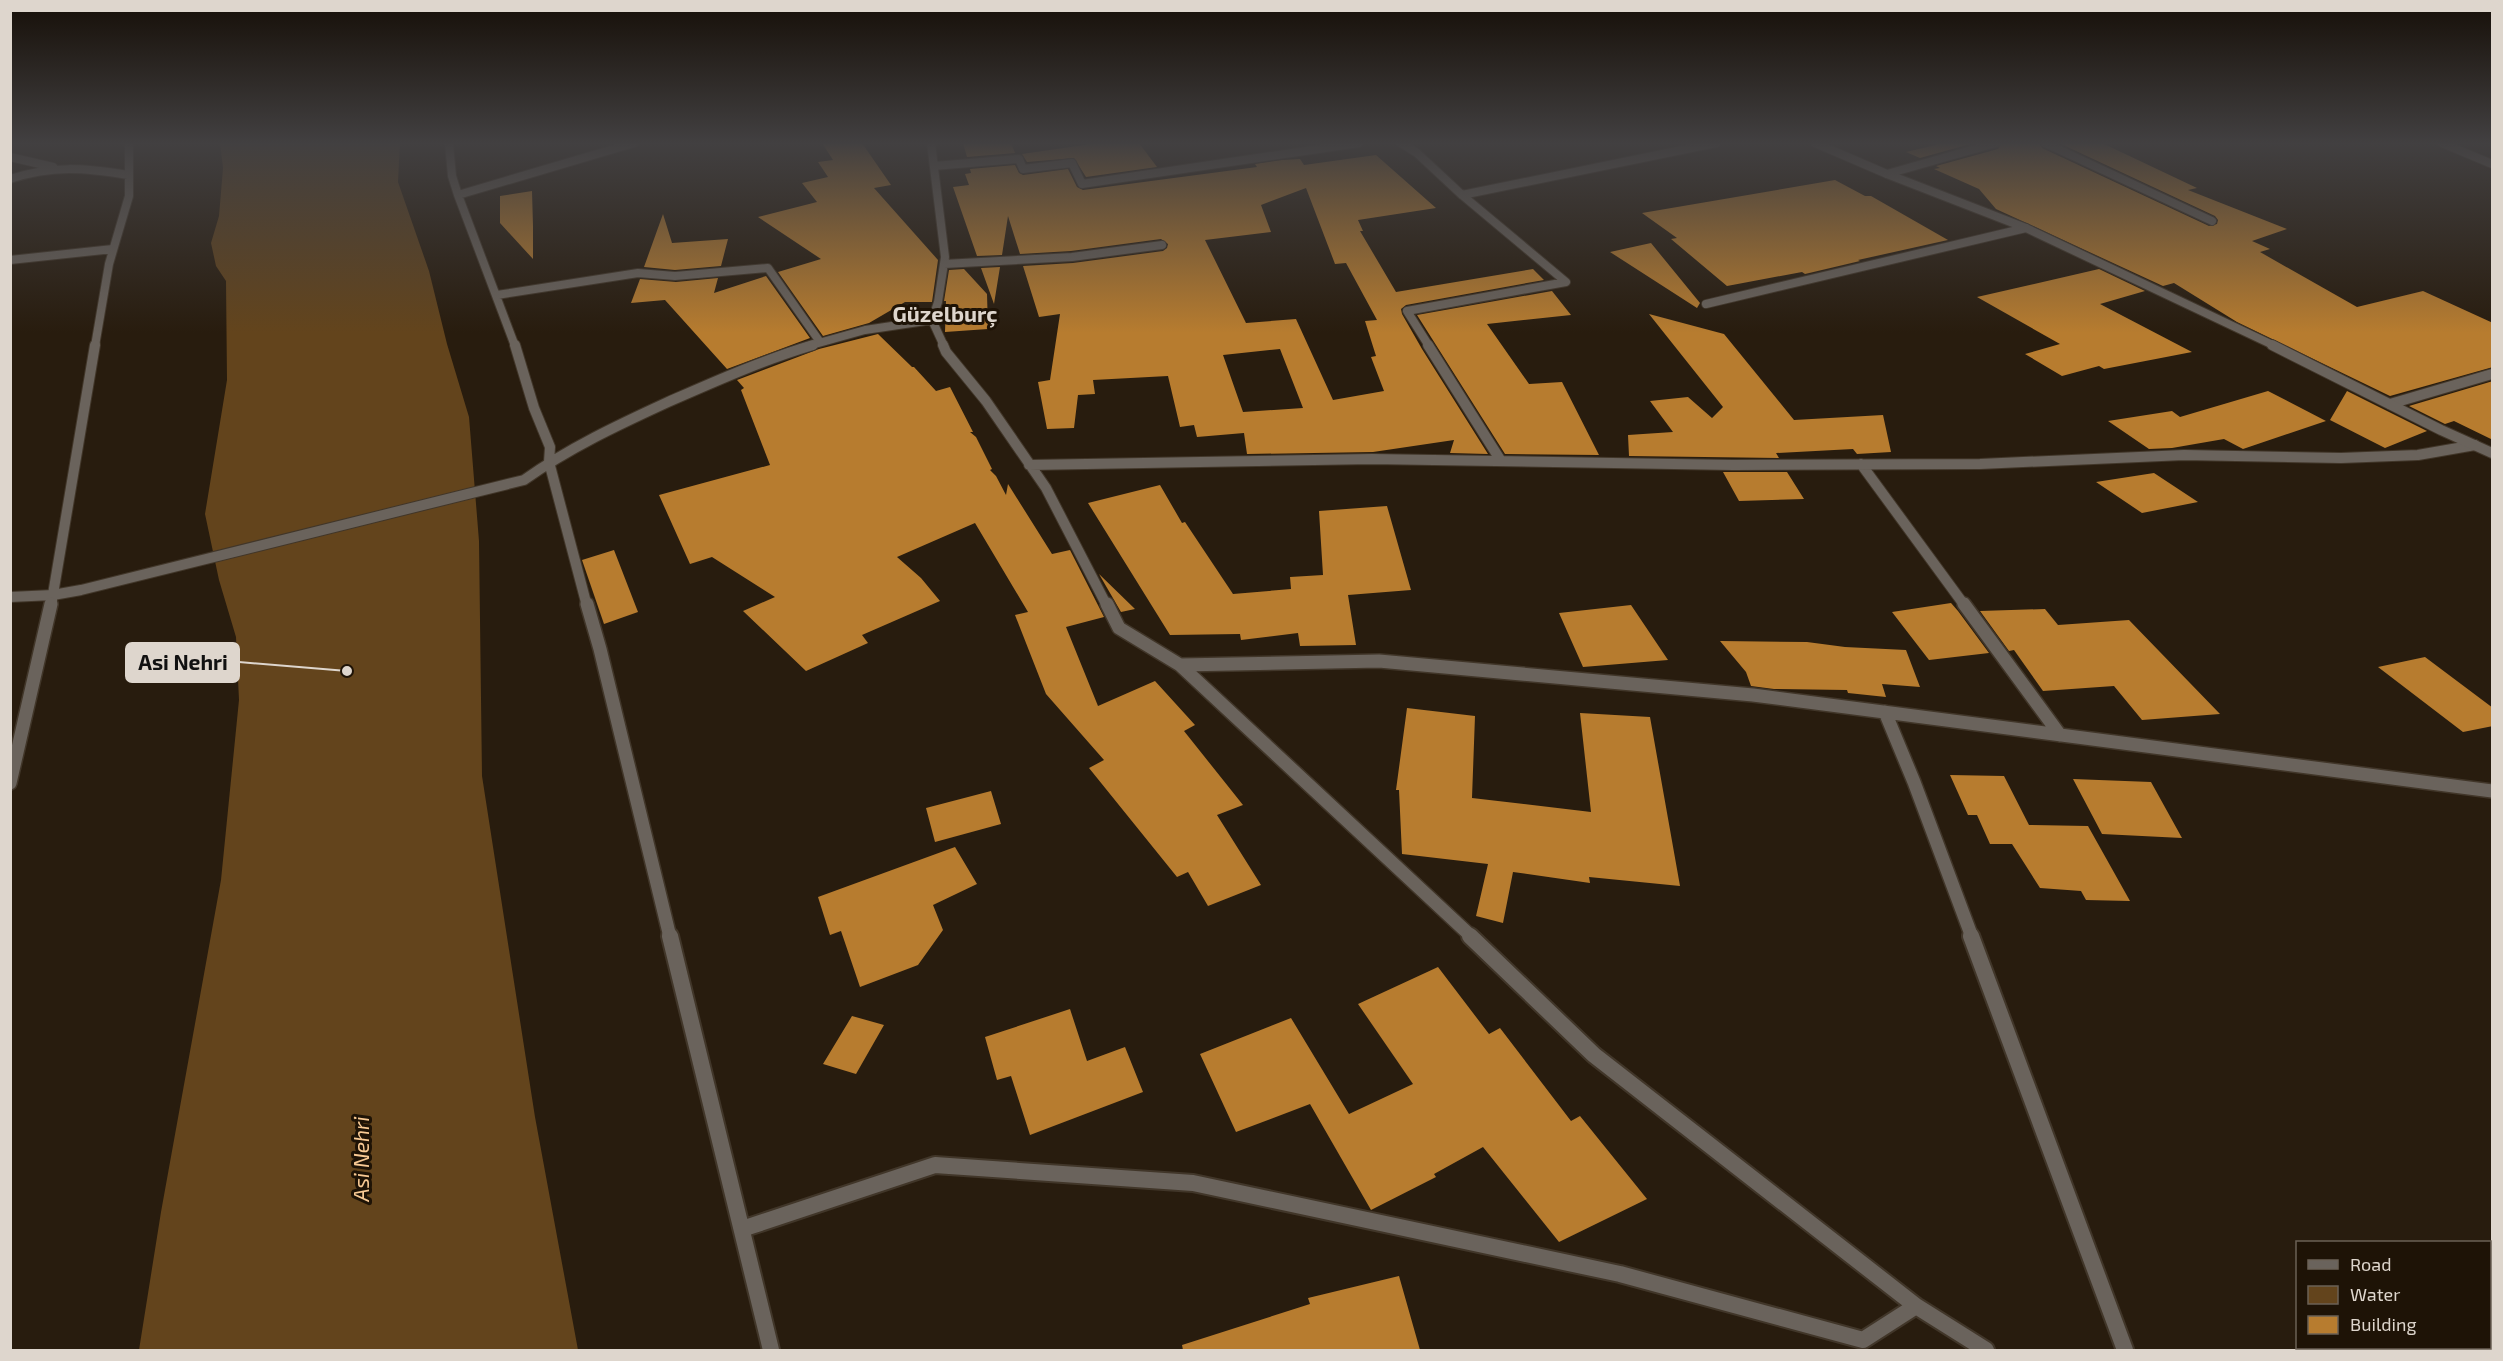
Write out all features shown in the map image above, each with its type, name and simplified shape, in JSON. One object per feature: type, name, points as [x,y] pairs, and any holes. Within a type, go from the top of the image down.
[{"type":"street","points":[[10,783],[53,595],[107,276],[126,207]]},
{"type":"street","points":[[462,207],[497,295],[534,408],[550,447],[549,462],[574,562],[600,649],[771,1350]]},
{"type":"street","points":[[938,207],[944,264],[938,302],[932,320],[946,352],[986,401],[1046,488],[1119,628],[1180,665],[1396,864],[1594,1055],[1916,1306],[1986,1350]]},
{"type":"street","points":[[1476,207],[1566,282],[1407,311],[1460,399],[1502,460]]},
{"type":"street","points":[[1971,207],[2026,228],[2207,312],[2493,453]]},
{"type":"street","points":[[2181,207],[2212,221]]},
{"type":"street","points":[[1706,304],[2026,228]]},
{"type":"street","points":[[944,264],[1072,257],[1162,245]]},
{"type":"street","points":[[10,260],[113,249]]},
{"type":"street","points":[[497,295],[638,273],[675,276],[768,268],[820,342]]},
{"type":"street","points":[[10,597],[53,595],[81,590],[524,480],[549,462],[616,426],[795,350],[858,332],[932,320]]},
{"type":"street","points":[[2391,404],[2493,374]]},
{"type":"street","points":[[1029,465],[1372,459],[1980,464],[2184,455],[2341,458],[2418,455],[2475,445]]},
{"type":"street","points":[[1861,464],[2060,735]]},
{"type":"street","points":[[1180,665],[1379,661],[1742,694],[2493,791]]},
{"type":"street","points":[[1885,712],[1918,793],[2125,1350]]},
{"type":"street","points":[[742,1229],[935,1165],[1193,1183],[1620,1274],[1863,1340],[1916,1306]]},
{"type":"water","points":[[220,207],[407,207],[429,271],[447,344],[469,417],[479,541],[482,776],[535,1117],[578,1350],[139,1350],[161,1212],[221,880],[239,700],[236,637],[219,580],[205,514],[227,380],[226,281],[216,266],[211,243]]},
{"type":"building","points":[[500,207],[532,207],[533,259],[500,223]]},
{"type":"building","points":[[799,207],[890,207],[938,260],[932,302],[905,302],[869,323],[823,336],[778,272],[821,259],[758,217]]},
{"type":"building","points":[[960,207],[1262,207],[1271,232],[1205,240],[1246,323],[1296,319],[1333,400],[1384,391],[1371,357],[1376,356],[1365,321],[1377,320],[1346,263],[1335,264],[1313,207],[1436,208],[1358,220],[1363,231],[1360,231],[1396,292],[1533,269],[1544,280],[1406,305],[1401,309],[1422,349],[1488,454],[1450,453],[1454,440],[1373,452],[1247,454],[1244,433],[1197,437],[1194,425],[1180,427],[1168,376],[1093,380],[1095,394],[1078,395],[1074,428],[1047,429],[1038,382],[1050,380],[1060,314],[1039,317],[1023,266],[1073,263],[1163,251],[1168,244],[1161,239],[1071,251],[1020,254],[1008,216],[1002,255],[977,256]],"holes":[[[1280,349],[1303,408],[1243,412],[1223,355]]]},
{"type":"building","points":[[1680,207],[1889,207],[1948,240],[1805,274],[1802,272],[1727,286],[1671,239],[1677,238],[1642,213]]},
{"type":"building","points":[[1994,207],[2167,207],[2209,226],[2217,224],[2218,220],[2215,216],[2195,207],[2230,207],[2287,229],[2252,241],[2270,249],[2260,252],[2357,307],[2423,291],[2493,323],[2493,367],[2390,396],[2237,322],[2174,283],[2163,286]]},
{"type":"building","points":[[663,214],[672,243],[728,239],[721,266],[675,270],[644,267]]},
{"type":"building","points":[[1651,243],[1700,303],[1697,308],[1610,252]]},
{"type":"building","points":[[1000,267],[994,304],[981,268]]},
{"type":"building","points":[[964,269],[987,294],[988,329],[945,332],[946,301],[944,301],[949,270]]},
{"type":"building","points":[[2099,269],[2145,291],[2100,304],[2192,352],[2104,369],[2099,366],[2062,376],[2025,354],[2060,344],[1977,297]]},
{"type":"building","points":[[766,276],[810,338],[727,369],[665,300],[631,303],[640,279],[676,282],[718,278],[714,293]]},
{"type":"building","points":[[1552,291],[1571,315],[1487,324],[1529,384],[1562,382],[1599,455],[1505,454],[1417,315]]},
{"type":"building","points":[[1649,314],[1724,334],[1794,420],[1883,415],[1891,452],[1857,454],[1853,449],[1776,453],[1779,458],[1629,456],[1628,435],[1673,432],[1650,401],[1688,397],[1712,418],[1723,407]]},
{"type":"building","points":[[878,334],[936,391],[950,387],[973,432],[970,432],[976,437],[992,469],[990,470],[996,476],[1006,495],[1008,484],[1052,554],[1070,550],[1104,617],[1066,627],[1098,706],[1155,681],[1195,725],[1184,731],[1243,805],[1217,815],[1261,885],[1208,906],[1188,872],[1177,877],[1089,768],[1104,760],[1046,694],[1015,615],[1028,612],[975,523],[897,557],[921,578],[940,601],[862,635],[868,643],[806,671],[743,611],[775,597],[712,557],[690,564],[659,495],[770,465],[741,390],[744,388],[737,380],[819,349]]},
{"type":"building","points":[[2493,381],[2493,440],[2454,421],[2445,424],[2409,406]]},
{"type":"building","points":[[2268,391],[2326,421],[2243,449],[2224,439],[2172,448],[2149,449],[2108,421],[2172,411],[2180,417]]},
{"type":"building","points":[[2347,391],[2427,431],[2385,448],[2330,420]]},
{"type":"building","points":[[1723,472],[1787,472],[1804,499],[1739,501]]},
{"type":"building","points":[[2154,473],[2198,502],[2142,513],[2096,482]]},
{"type":"building","points":[[1160,485],[1182,523],[1185,522],[1233,594],[1291,589],[1290,577],[1323,575],[1319,511],[1387,506],[1411,590],[1348,595],[1356,645],[1300,646],[1298,633],[1241,640],[1240,634],[1170,635],[1088,503]]},
{"type":"building","points":[[614,550],[638,612],[604,624],[582,560]]},
{"type":"building","points":[[1099,574],[1135,609],[1121,612]]},
{"type":"building","points":[[1951,603],[1989,653],[1929,660],[1892,612]]},
{"type":"building","points":[[1631,605],[1668,660],[1583,667],[1559,613]]},
{"type":"building","points":[[2045,609],[2058,625],[2129,620],[2220,714],[2142,720],[2114,686],[2043,691],[2014,650],[2009,651],[1980,611]]},
{"type":"building","points":[[1720,641],[1807,642],[1845,647],[1906,650],[1920,687],[1882,684],[1886,697],[1848,693],[1847,690],[1774,689],[1751,686],[1746,672]]},
{"type":"building","points":[[2425,657],[2493,708],[2493,726],[2463,732],[2378,667]]},
{"type":"building","points":[[1407,708],[1475,716],[1472,798],[1591,812],[1580,713],[1650,717],[1680,886],[1589,877],[1590,883],[1513,872],[1503,923],[1476,916],[1488,864],[1402,854],[1399,790],[1396,790]]},
{"type":"building","points":[[1950,775],[2004,776],[2029,825],[2088,826],[2130,901],[2086,900],[2081,891],[2040,888],[2012,844],[1990,844],[1977,815],[1968,815]]},
{"type":"building","points":[[2073,779],[2151,782],[2182,838],[2102,834]]},
{"type":"building","points":[[991,791],[1001,824],[935,842],[926,808]]},
{"type":"building","points":[[955,847],[977,884],[933,905],[943,930],[918,965],[860,987],[841,931],[830,935],[818,897]]},
{"type":"building","points":[[1438,967],[1489,1034],[1500,1028],[1571,1121],[1580,1116],[1647,1199],[1559,1242],[1483,1147],[1434,1174],[1436,1177],[1371,1210],[1310,1104],[1236,1132],[1200,1054],[1291,1018],[1349,1114],[1413,1084],[1358,1004]]},
{"type":"building","points":[[1070,1009],[1087,1061],[1125,1047],[1143,1092],[1030,1135],[1011,1076],[997,1080],[985,1037]]},
{"type":"building","points":[[852,1016],[884,1025],[856,1074],[823,1064]]},
{"type":"building","points":[[1399,1276],[1420,1350],[1183,1350],[1182,1345],[1310,1304],[1308,1298]]},
{"type":"place","name":"Asi Nehri","points":[[347,671]]},
{"type":"district","name":"Güzelburç","points":[[945,313]]}]
